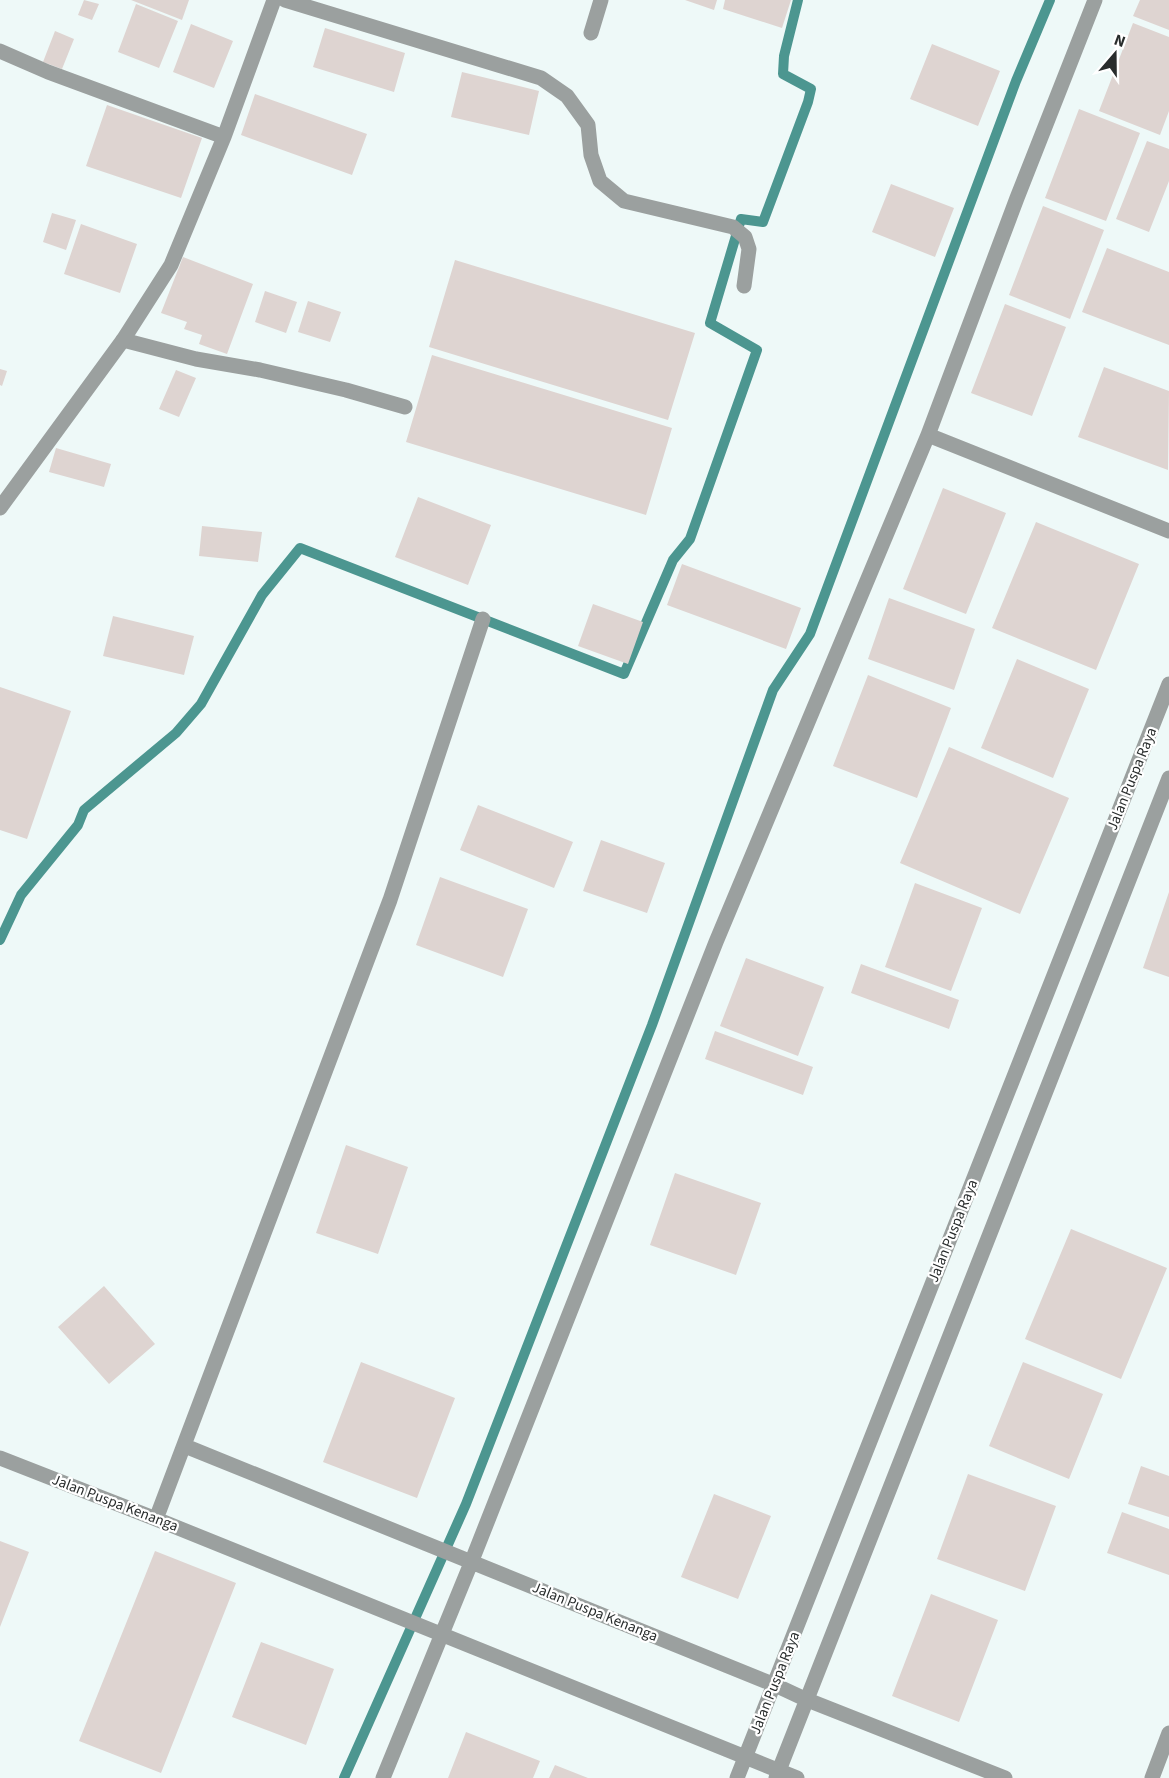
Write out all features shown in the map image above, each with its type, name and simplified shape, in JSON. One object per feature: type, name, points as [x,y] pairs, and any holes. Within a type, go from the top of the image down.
[{"type":"street","points":[[0,508],[123,340],[171,265],[224,136],[274,0]]},
{"type":"street","points":[[285,0],[541,78],[567,96],[588,125],[591,154],[600,181],[624,201],[733,227],[745,237],[749,249],[744,286]]},
{"type":"street","points":[[591,33],[601,0]]},
{"type":"street","points":[[383,1778],[471,1563],[716,942],[928,435],[1095,0]]},
{"type":"street","points":[[0,51],[48,72],[224,136]]},
{"type":"street","points":[[123,340],[196,359],[261,370],[346,390],[405,407]]},
{"type":"street","points":[[928,435],[1169,531]]},
{"type":"street","points":[[156,1519],[390,900],[483,619]]},
{"type":"street","name":"Jalan Puspa Raya","points":[[737,1778],[1169,684]]},
{"type":"street","points":[[777,1774],[1169,778]]},
{"type":"street","name":"Jalan Puspa Kenanga","points":[[185,1446],[1005,1778]]},
{"type":"street","name":"Jalan Puspa Kenanga","points":[[0,1458],[746,1756],[777,1774],[797,1778]]},
{"type":"street","points":[[1152,1778],[1169,1733]]},
{"type":"building","points":[[84,0],[99,4],[92,20],[78,15]]},
{"type":"building","points":[[131,0],[189,0],[182,20]]},
{"type":"building","points":[[685,0],[717,0],[714,10]]},
{"type":"building","points":[[725,0],[791,0],[782,28],[723,9]]},
{"type":"building","points":[[1140,0],[1169,0],[1169,30],[1133,16]]},
{"type":"building","points":[[136,4],[178,21],[159,68],[118,52]]},
{"type":"building","points":[[1133,23],[1169,37],[1169,111],[1160,135],[1099,111]]},
{"type":"building","points":[[191,24],[233,41],[214,88],[173,72]]},
{"type":"building","points":[[325,28],[405,53],[394,92],[313,67]]},
{"type":"building","points":[[55,31],[74,39],[62,69],[43,62]]},
{"type":"building","points":[[932,44],[1000,71],[978,126],[910,99]]},
{"type":"building","points":[[462,72],[539,91],[529,135],[451,117]]},
{"type":"building","points":[[255,94],[367,134],[352,175],[241,135]]},
{"type":"building","points":[[107,105],[202,138],[181,198],[86,166]]},
{"type":"building","points":[[1079,109],[1140,133],[1106,221],[1045,198]]},
{"type":"building","points":[[1147,141],[1169,149],[1169,181],[1149,232],[1116,219]]},
{"type":"building","points":[[891,184],[954,208],[935,257],[872,232]]},
{"type":"building","points":[[1043,206],[1104,230],[1070,319],[1009,295]]},
{"type":"building","points":[[52,213],[76,220],[66,250],[43,242]]},
{"type":"building","points":[[81,224],[137,244],[120,293],[64,274]]},
{"type":"building","points":[[1107,248],[1169,272],[1169,345],[1082,312]]},
{"type":"building","points":[[183,257],[253,284],[227,354],[199,344],[202,335],[184,329],[187,322],[161,313]]},
{"type":"building","points":[[455,260],[695,333],[668,420],[429,347]]},
{"type":"building","points":[[265,291],[297,302],[286,333],[255,322]]},
{"type":"building","points":[[308,301],[341,312],[330,342],[298,332]]},
{"type":"building","points":[[1005,304],[1066,327],[1032,416],[971,393]]},
{"type":"building","points":[[432,355],[672,428],[646,515],[406,442]]},
{"type":"building","points":[[1104,367],[1169,391],[1168,470],[1078,437]]},
{"type":"building","points":[[0,369],[7,371],[2,386],[0,385]]},
{"type":"building","points":[[176,370],[196,378],[179,417],[159,409]]},
{"type":"building","points":[[56,448],[111,464],[104,487],[49,472]]},
{"type":"building","points":[[943,488],[1006,513],[966,614],[903,589]]},
{"type":"building","points":[[418,497],[491,525],[468,585],[395,557]]},
{"type":"building","points":[[1036,522],[1139,564],[1096,670],[992,628]]},
{"type":"building","points":[[202,526],[262,532],[258,562],[199,556]]},
{"type":"building","points":[[682,564],[801,608],[786,649],[667,605]]},
{"type":"building","points":[[889,598],[975,629],[954,690],[868,659]]},
{"type":"building","points":[[593,604],[643,622],[628,664],[578,646]]},
{"type":"building","points":[[113,616],[194,636],[184,675],[103,656]]},
{"type":"building","points":[[1017,659],[1089,689],[1053,778],[981,748]]},
{"type":"building","points":[[868,675],[951,708],[917,798],[833,766]]},
{"type":"building","points":[[0,687],[71,711],[27,839],[0,830]]},
{"type":"building","points":[[949,747],[1069,798],[1020,914],[900,863]]},
{"type":"building","points":[[478,805],[573,842],[554,888],[460,850]]},
{"type":"building","points":[[601,840],[665,863],[647,913],[583,891]]},
{"type":"building","points":[[440,877],[528,909],[503,977],[416,945]]},
{"type":"building","points":[[915,883],[982,908],[951,991],[885,967]]},
{"type":"building","points":[[1169,892],[1169,977],[1143,968]]},
{"type":"building","points":[[746,958],[824,987],[798,1056],[720,1026]]},
{"type":"building","points":[[861,964],[959,1000],[949,1029],[851,993]]},
{"type":"building","points":[[715,1031],[813,1067],[803,1095],[705,1059]]},
{"type":"building","points":[[346,1145],[408,1167],[378,1254],[316,1233]]},
{"type":"building","points":[[675,1173],[761,1203],[736,1275],[650,1245]]},
{"type":"building","points":[[1071,1229],[1167,1268],[1121,1379],[1025,1339]]},
{"type":"building","points":[[104,1286],[155,1344],[109,1384],[58,1327]]},
{"type":"building","points":[[361,1362],[455,1398],[417,1498],[323,1462]]},
{"type":"building","points":[[1023,1362],[1103,1394],[1069,1479],[989,1446]]},
{"type":"building","points":[[1141,1466],[1169,1476],[1169,1517],[1128,1504]]},
{"type":"building","points":[[968,1474],[1056,1506],[1025,1591],[937,1559]]},
{"type":"building","points":[[714,1494],[771,1516],[738,1599],[681,1577]]},
{"type":"building","points":[[1122,1512],[1169,1529],[1169,1575],[1107,1553]]},
{"type":"building","points":[[0,1541],[29,1552],[0,1627]]},
{"type":"building","points":[[155,1551],[236,1583],[161,1773],[79,1741]]},
{"type":"building","points":[[931,1594],[998,1620],[959,1722],[892,1696]]},
{"type":"building","points":[[261,1642],[334,1669],[306,1745],[232,1717]]},
{"type":"building","points":[[466,1732],[540,1761],[533,1778],[448,1778]]},
{"type":"building","points":[[555,1765],[588,1778],[549,1778]]},
{"type":"waterway","points":[[0,940],[21,895],[78,825],[84,810],[176,733],[201,704],[262,595],[300,548],[624,674],[673,560],[690,539],[757,350],[710,323],[741,219],[763,222],[808,102],[811,89],[783,74],[784,56],[798,0]]},
{"type":"waterway","points":[[344,1778],[466,1504],[652,1025],[773,690],[810,634],[1016,81],[1050,0]]}]
